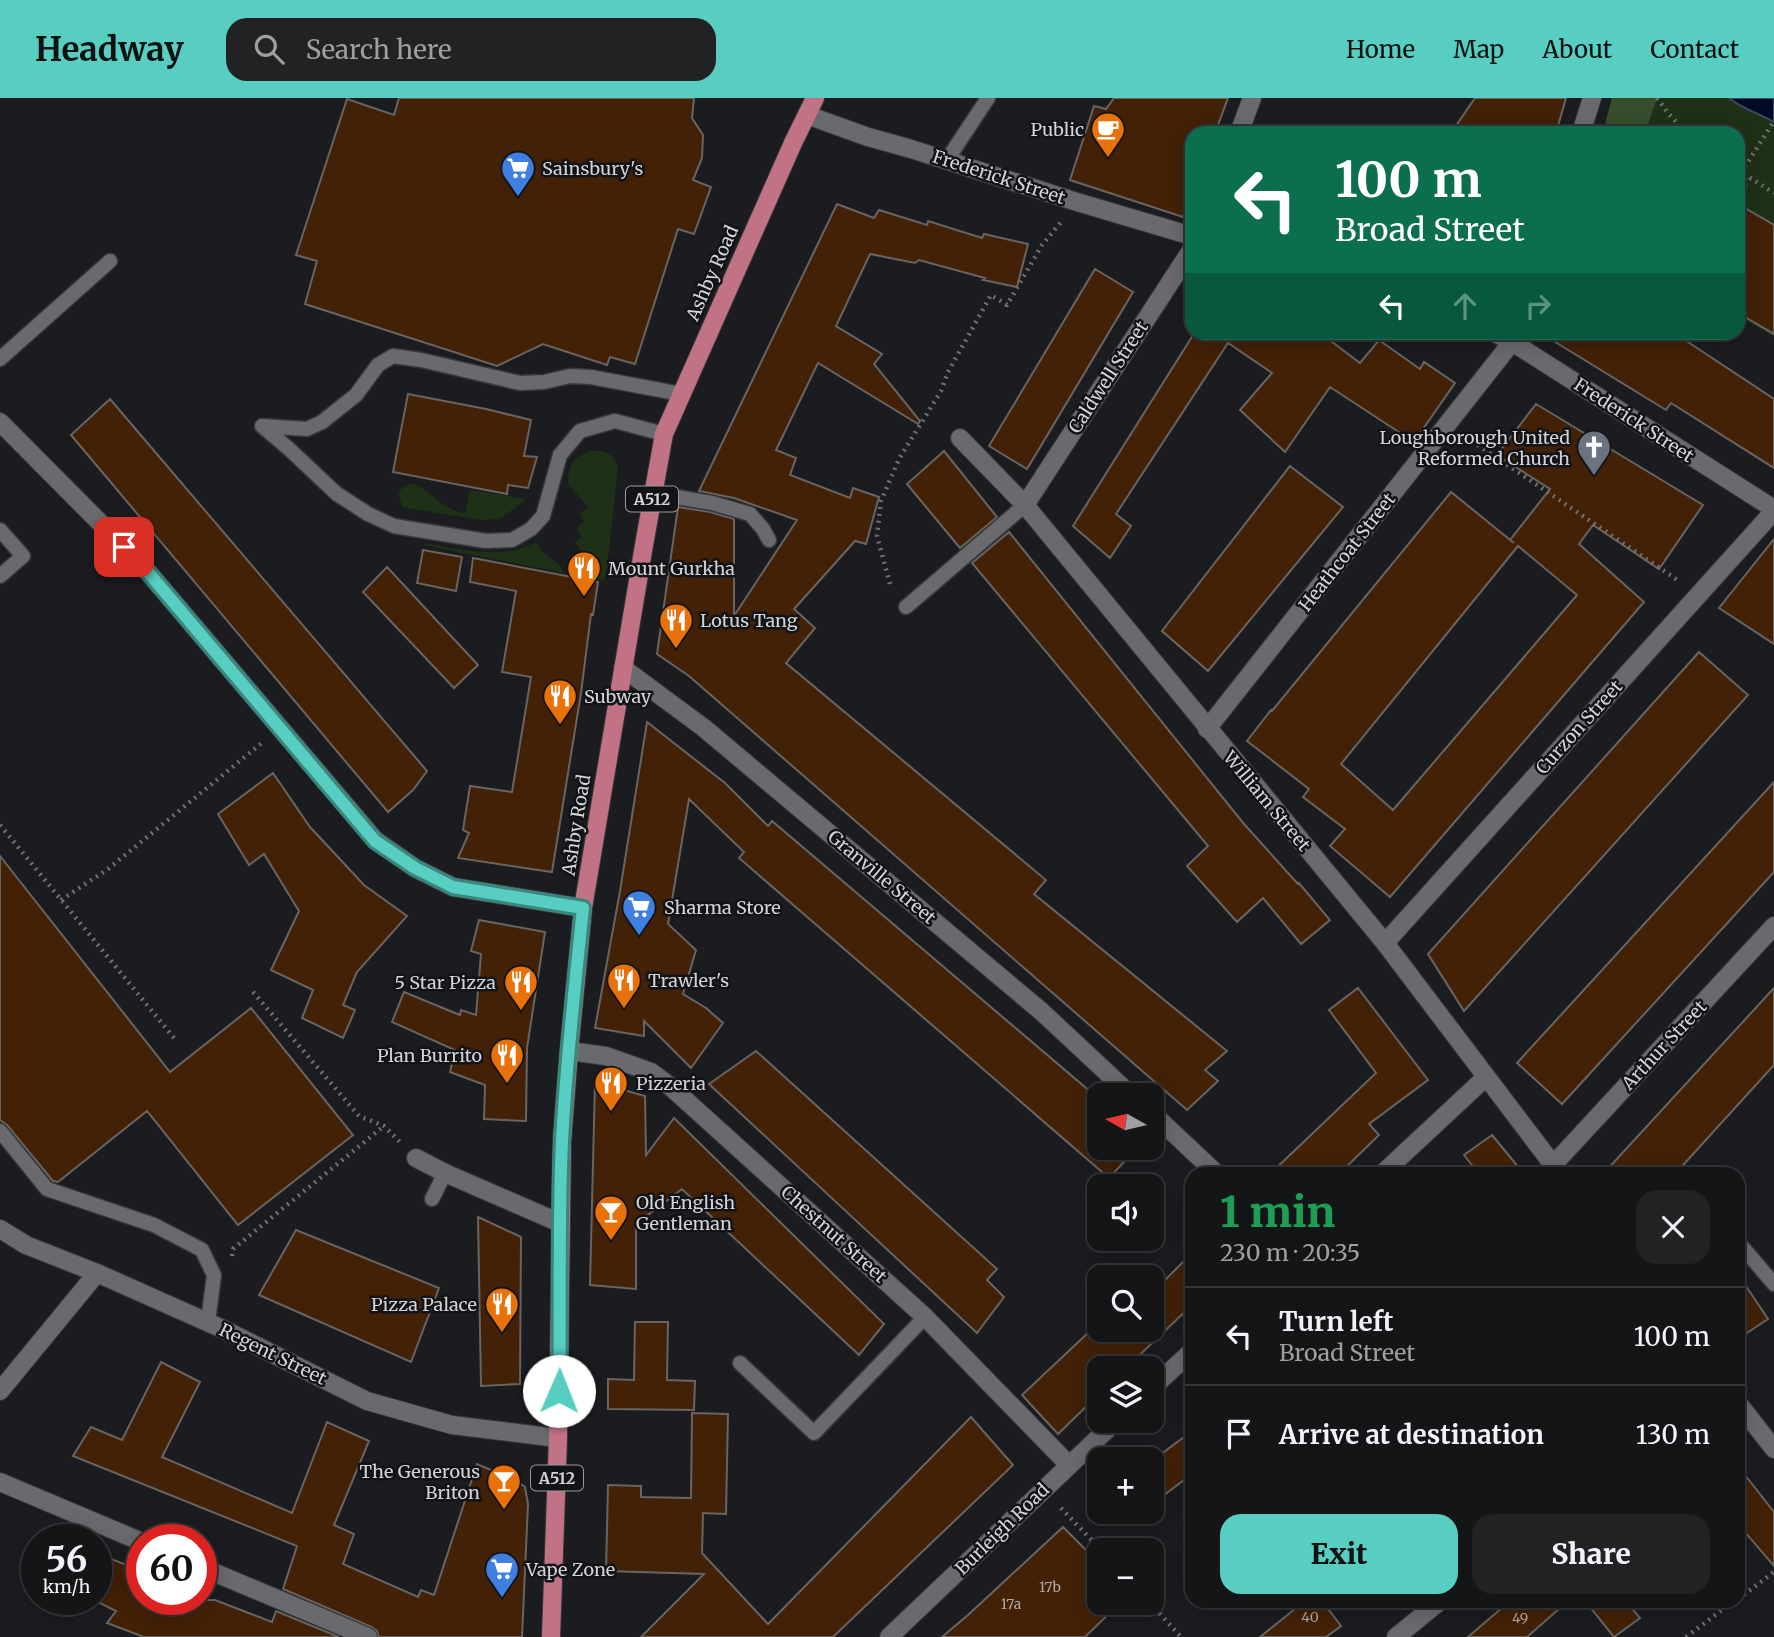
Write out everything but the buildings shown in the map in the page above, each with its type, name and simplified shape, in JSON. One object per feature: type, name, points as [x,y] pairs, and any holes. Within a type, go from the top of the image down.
[{"type":"main road","name":"Ashby Road","points":[[551,1637],[558,1438],[562,1141],[569,1051],[583,908],[653,493],[664,434],[815,98]]},
{"type":"street","points":[[1242,126],[1252,98]]},
{"type":"street","points":[[1583,126],[1592,98]]},
{"type":"street","name":"Frederick Street","points":[[807,115],[868,137],[1185,234]]},
{"type":"street","name":"Caldwell Street","points":[[1025,505],[1185,260]]},
{"type":"street","name":"Heathcoat Street","points":[[1208,729],[1512,340]]},
{"type":"street","name":"Frederick Street","points":[[1519,340],[1774,510]]},
{"type":"street","points":[[0,422],[142,565],[375,841],[415,868],[453,887],[583,908]]},
{"type":"street","name":"William Street","points":[[960,438],[1025,505],[1385,943],[1555,1167]]},
{"type":"street","name":"Curzon Street","points":[[1385,943],[1774,510]]},
{"type":"street","name":"Granville Street","points":[[623,668],[726,745],[1042,1012],[1118,1083]]},
{"type":"street","name":"Arthur Street","points":[[1560,1167],[1774,926]]},
{"type":"street","name":"Chestnut Street","points":[[569,1051],[606,1056],[651,1072],[681,1096],[925,1317],[1069,1465]]},
{"type":"street","points":[[1390,1167],[1486,1077]]},
{"type":"street","points":[[1164,1125],[1209,1167]]},
{"type":"street","points":[[416,1158],[560,1223]]},
{"type":"street","name":"Regent Street","points":[[0,1229],[26,1245],[208,1322],[367,1401],[452,1425],[558,1438]]},
{"type":"street","points":[[0,1391],[97,1273]]},
{"type":"street","points":[[1164,1377],[1185,1357]]},
{"type":"street","points":[[1745,1412],[1774,1449]]},
{"type":"street","name":"Burleigh Road","points":[[889,1637],[1103,1433]]},
{"type":"street","points":[[0,1482],[126,1535]]},
{"type":"street","points":[[217,1574],[368,1637]]},
{"type":"street","points":[[1396,1637],[1431,1608]]},
{"type":"lane","points":[[947,160],[988,98]]},
{"type":"lane","points":[[0,359],[110,261]]},
{"type":"lane","points":[[664,434],[615,421],[580,432],[560,455],[543,516],[531,529],[512,540],[486,541],[394,526],[368,514],[337,494],[262,426],[307,429],[322,422],[356,395],[378,365],[393,356],[520,383],[544,382],[570,376],[591,377],[681,394]]},
{"type":"lane","points":[[653,493],[712,503],[750,514],[769,540]]},
{"type":"lane","points":[[905,607],[1025,505]]},
{"type":"lane","points":[[0,530],[23,556],[0,576]]},
{"type":"lane","points":[[0,1131],[47,1189],[154,1225],[202,1250],[214,1275],[208,1322]]},
{"type":"lane","points":[[432,1199],[445,1173]]},
{"type":"lane","points":[[1745,1250],[1774,1284]]},
{"type":"lane","points":[[740,1363],[814,1433],[925,1317]]},
{"type":"path","points":[[1657,98],[1680,126]]},
{"type":"path","points":[[1745,163],[1774,121]]},
{"type":"path","points":[[1745,176],[1774,193]]},
{"type":"path","points":[[1745,185],[1750,179]]},
{"type":"path","points":[[890,584],[877,536],[881,501],[899,459],[941,391],[948,372],[991,295],[1007,306],[1042,245],[1077,202]]},
{"type":"path","points":[[1448,425],[1699,594]]},
{"type":"path","points":[[61,900],[108,869],[280,729]]},
{"type":"path","points":[[0,825],[174,1038]]},
{"type":"path","points":[[253,992],[359,1116],[384,1126],[416,1158]]},
{"type":"path","points":[[231,1261],[233,1249],[384,1126]]},
{"type":"path","points":[[1044,1489],[1090,1538]]},
{"type":"path","points":[[1745,1593],[1774,1572]]},
{"type":"path","points":[[1686,1637],[1725,1608]]},
{"type":"path","points":[[1161,1615],[1181,1637]]},
{"type":"green space","points":[[1612,98],[1774,98],[1774,337],[1745,320],[1745,126],[1605,126]]},
{"type":"green space","points":[[1612,98],[1657,98],[1647,126],[1605,124]]},
{"type":"green space","points":[[589,451],[608,453],[614,458],[618,468],[604,581],[570,575],[570,571],[578,565],[572,557],[581,550],[575,542],[582,537],[576,528],[584,522],[580,514],[588,507],[568,484],[569,472],[572,463]]},
{"type":"green space","points":[[416,484],[445,505],[465,513],[470,490],[527,499],[500,519],[479,520],[402,507],[398,492],[406,485]]},
{"type":"green space","points":[[536,542],[564,573],[424,545],[495,552],[523,548]]},
{"type":"water","points":[[1729,98],[1774,98],[1774,122],[1739,105]]},
{"type":"place","name":"Public","points":[[1108,159]]},
{"type":"place","name":"Sainsbury's","points":[[518,198]]},
{"type":"place","name":"Loughborough United Reformed Church","points":[[1594,477]]},
{"type":"place","name":"Mount Gurkha","points":[[584,598]]},
{"type":"place","name":"Lotus Tang","points":[[676,650]]},
{"type":"place","name":"Subway","points":[[560,726]]},
{"type":"place","name":"Sharma Store","points":[[639,937]]},
{"type":"place","name":"Trawler's","points":[[624,1010]]},
{"type":"place","name":"5 Star Pizza","points":[[521,1012]]},
{"type":"place","name":"Plan Burrito","points":[[507,1085]]},
{"type":"place","name":"Pizzeria","points":[[611,1113]]},
{"type":"place","name":"Old English Gentleman","points":[[611,1242]]},
{"type":"place","name":"Pizza Palace","points":[[502,1334]]},
{"type":"place","name":"The Generous Briton","points":[[504,1511]]},
{"type":"place","name":"Vape Zone","points":[[502,1599]]},
{"type":"route","points":[[124,547],[375,841],[415,868],[453,887],[583,908],[562,1141],[559,1391]]}]
